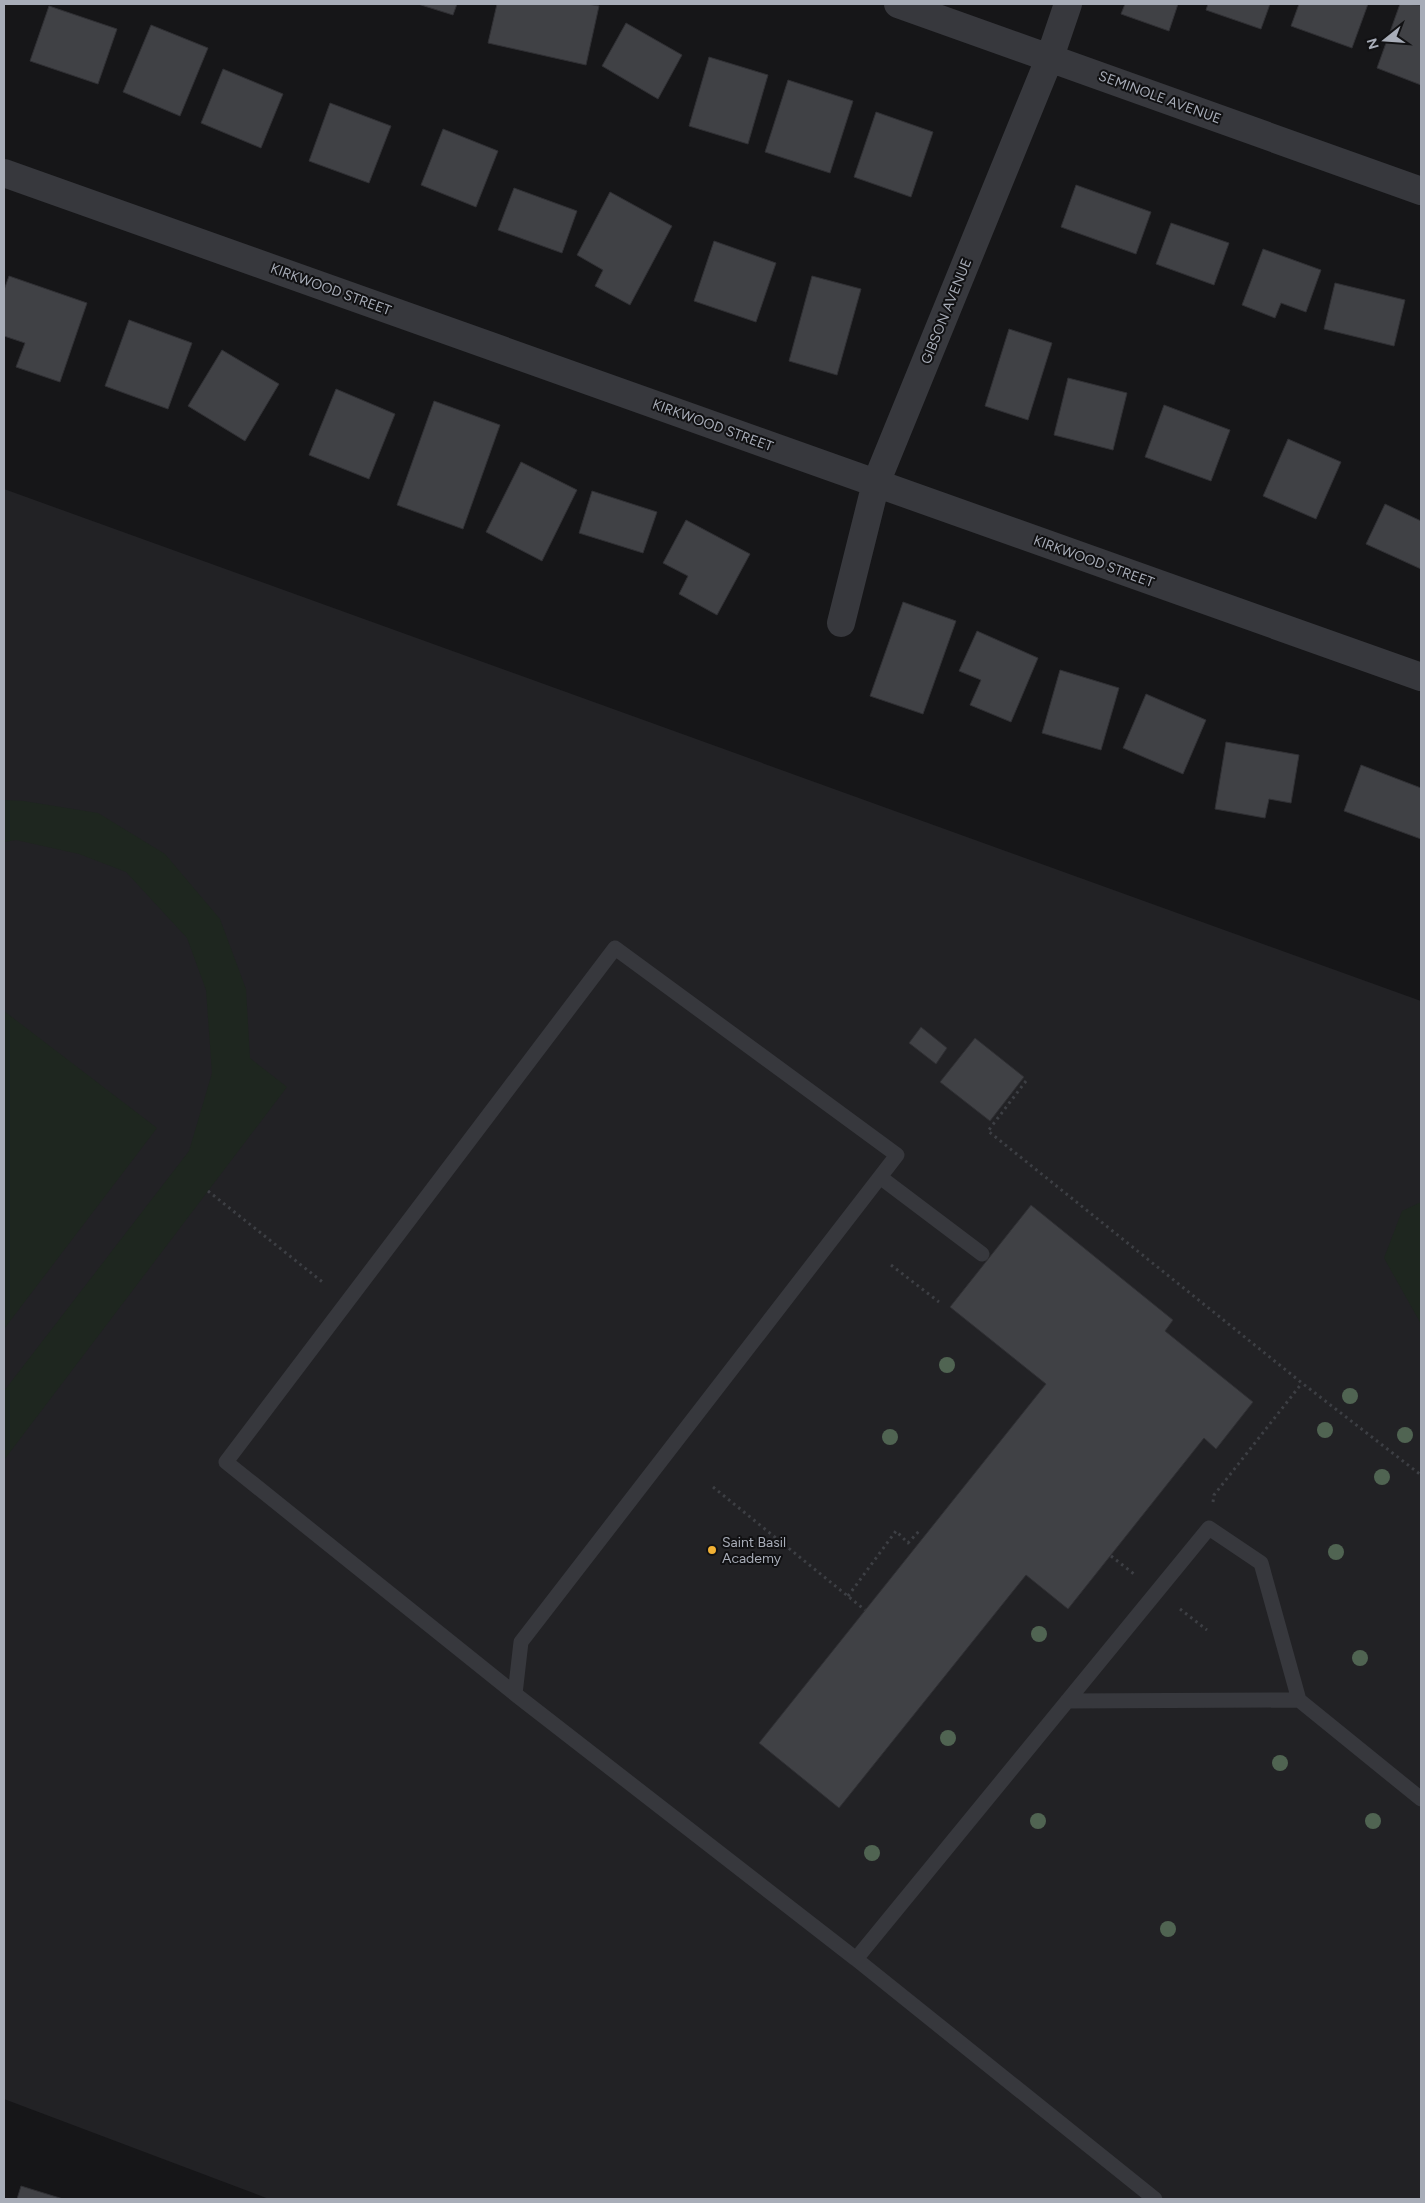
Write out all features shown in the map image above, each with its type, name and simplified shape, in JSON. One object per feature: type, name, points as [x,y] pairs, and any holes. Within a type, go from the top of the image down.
[{"type":"street","name":"SEMINOLE AVENUE","points":[[898,4],[1421,191]]},
{"type":"street","name":"GIBSON AVENUE","points":[[841,623],[876,482],[1050,57],[1068,4]]},
{"type":"street","name":"KIRKWOOD STREET","points":[[4,173],[876,482],[1421,678]]},
{"type":"lane","points":[[515,1694],[522,1642],[897,1155],[615,948],[226,1462],[515,1694],[856,1959],[1155,2199]]},
{"type":"lane","points":[[880,1177],[982,1254]]},
{"type":"lane","points":[[856,1959],[1209,1528],[1262,1563],[1299,1700],[1421,1799]]},
{"type":"lane","points":[[1067,1701],[1299,1700]]},
{"type":"path","points":[[1026,1081],[988,1131],[1302,1383],[1421,1475]]},
{"type":"path","points":[[208,1191],[347,1302]]},
{"type":"path","points":[[891,1266],[939,1302]]},
{"type":"path","points":[[1209,1528],[1214,1496],[1302,1383]]},
{"type":"path","points":[[713,1487],[865,1610]]},
{"type":"path","points":[[848,1596],[896,1531],[908,1543],[920,1530]]},
{"type":"path","points":[[1111,1556],[1126,1567]]},
{"type":"path","points":[[1177,1607],[1207,1630]]},
{"type":"shaded area","name":"Saint Basil Academy","points":[[4,489],[1421,1001],[1421,2199],[269,2199],[4,2099]]},
{"type":"shaded area","points":[[4,800],[24,801],[98,813],[165,854],[220,919],[246,989],[250,1058],[287,1087],[4,1460],[4,1391],[189,1151],[212,1073],[206,990],[187,938],[126,872],[79,854],[16,840],[4,842]]},
{"type":"shaded area","points":[[4,1011],[157,1128],[4,1329]]},
{"type":"shaded area","points":[[1421,1202],[1421,1324],[1384,1258],[1402,1211]]},
{"type":"building","points":[[418,4],[457,4],[453,15]]},
{"type":"building","points":[[497,4],[587,4],[599,6],[586,65],[488,43]]},
{"type":"building","points":[[1125,4],[1178,4],[1169,31],[1121,14]]},
{"type":"building","points":[[1208,4],[1270,4],[1261,29],[1206,10]]},
{"type":"building","points":[[1299,4],[1368,4],[1352,48],[1291,26]]},
{"type":"building","points":[[1400,4],[1421,5],[1421,85],[1377,68]]},
{"type":"building","points":[[49,6],[117,29],[98,84],[30,61]]},
{"type":"building","points":[[626,23],[682,55],[658,99],[602,66]]},
{"type":"building","points":[[151,25],[208,48],[180,116],[123,92]]},
{"type":"building","points":[[709,57],[768,75],[748,144],[689,126]]},
{"type":"building","points":[[223,69],[283,94],[261,148],[201,123]]},
{"type":"building","points":[[788,80],[853,101],[830,173],[765,152]]},
{"type":"building","points":[[330,103],[391,126],[369,183],[309,161]]},
{"type":"building","points":[[876,112],[933,132],[911,197],[854,177]]},
{"type":"building","points":[[443,129],[498,151],[476,207],[421,185]]},
{"type":"building","points":[[1076,185],[1151,212],[1136,254],[1061,227]]},
{"type":"building","points":[[514,188],[577,211],[562,253],[498,230]]},
{"type":"building","points":[[610,192],[672,226],[630,305],[595,286],[603,270],[577,255]]},
{"type":"building","points":[[1171,223],[1229,243],[1214,285],[1156,264]]},
{"type":"building","points":[[714,241],[776,263],[756,322],[694,301]]},
{"type":"building","points":[[1263,249],[1321,270],[1306,312],[1281,303],[1275,318],[1242,305]]},
{"type":"building","points":[[9,276],[87,303],[60,382],[16,367],[25,343],[4,336],[4,290]]},
{"type":"building","points":[[812,276],[861,289],[837,375],[789,361]]},
{"type":"building","points":[[1335,283],[1405,300],[1394,346],[1324,329]]},
{"type":"building","points":[[129,320],[192,343],[168,409],[105,386]]},
{"type":"building","points":[[1009,329],[1052,343],[1028,420],[985,406]]},
{"type":"building","points":[[222,350],[279,384],[245,441],[188,406]]},
{"type":"building","points":[[1068,378],[1127,393],[1113,450],[1054,435]]},
{"type":"building","points":[[336,389],[395,414],[369,479],[309,455]]},
{"type":"building","points":[[434,401],[500,425],[463,529],[397,505]]},
{"type":"building","points":[[1164,405],[1230,430],[1211,481],[1145,457]]},
{"type":"building","points":[[1288,439],[1341,462],[1316,519],[1263,496]]},
{"type":"building","points":[[521,462],[577,490],[542,561],[486,532]]},
{"type":"building","points":[[592,491],[657,512],[643,553],[579,533]]},
{"type":"building","points":[[1385,504],[1421,521],[1421,569],[1366,544]]},
{"type":"building","points":[[686,520],[750,554],[717,615],[679,594],[688,576],[663,563]]},
{"type":"building","points":[[903,602],[956,621],[923,714],[870,696]]},
{"type":"building","points":[[977,631],[1038,658],[1011,722],[970,705],[981,680],[959,671]]},
{"type":"building","points":[[1060,670],[1119,688],[1101,750],[1042,733]]},
{"type":"building","points":[[1146,694],[1206,720],[1183,774],[1123,748]]},
{"type":"building","points":[[1226,742],[1299,755],[1291,803],[1269,799],[1265,818],[1215,809]]},
{"type":"building","points":[[1361,765],[1421,788],[1421,839],[1344,811]]},
{"type":"building","points":[[921,1027],[947,1048],[936,1064],[909,1043]]},
{"type":"building","points":[[975,1038],[1024,1077],[990,1121],[940,1082]]},
{"type":"building","points":[[1031,1205],[1173,1320],[1165,1331],[1253,1402],[1216,1449],[1204,1438],[1068,1609],[1026,1575],[839,1808],[759,1743],[1046,1384],[950,1307]]},
{"type":"building","points":[[21,2186],[63,2199],[17,2199]]},
{"type":"place","name":"Saint Basil Academy","points":[[712,1550]]}]
